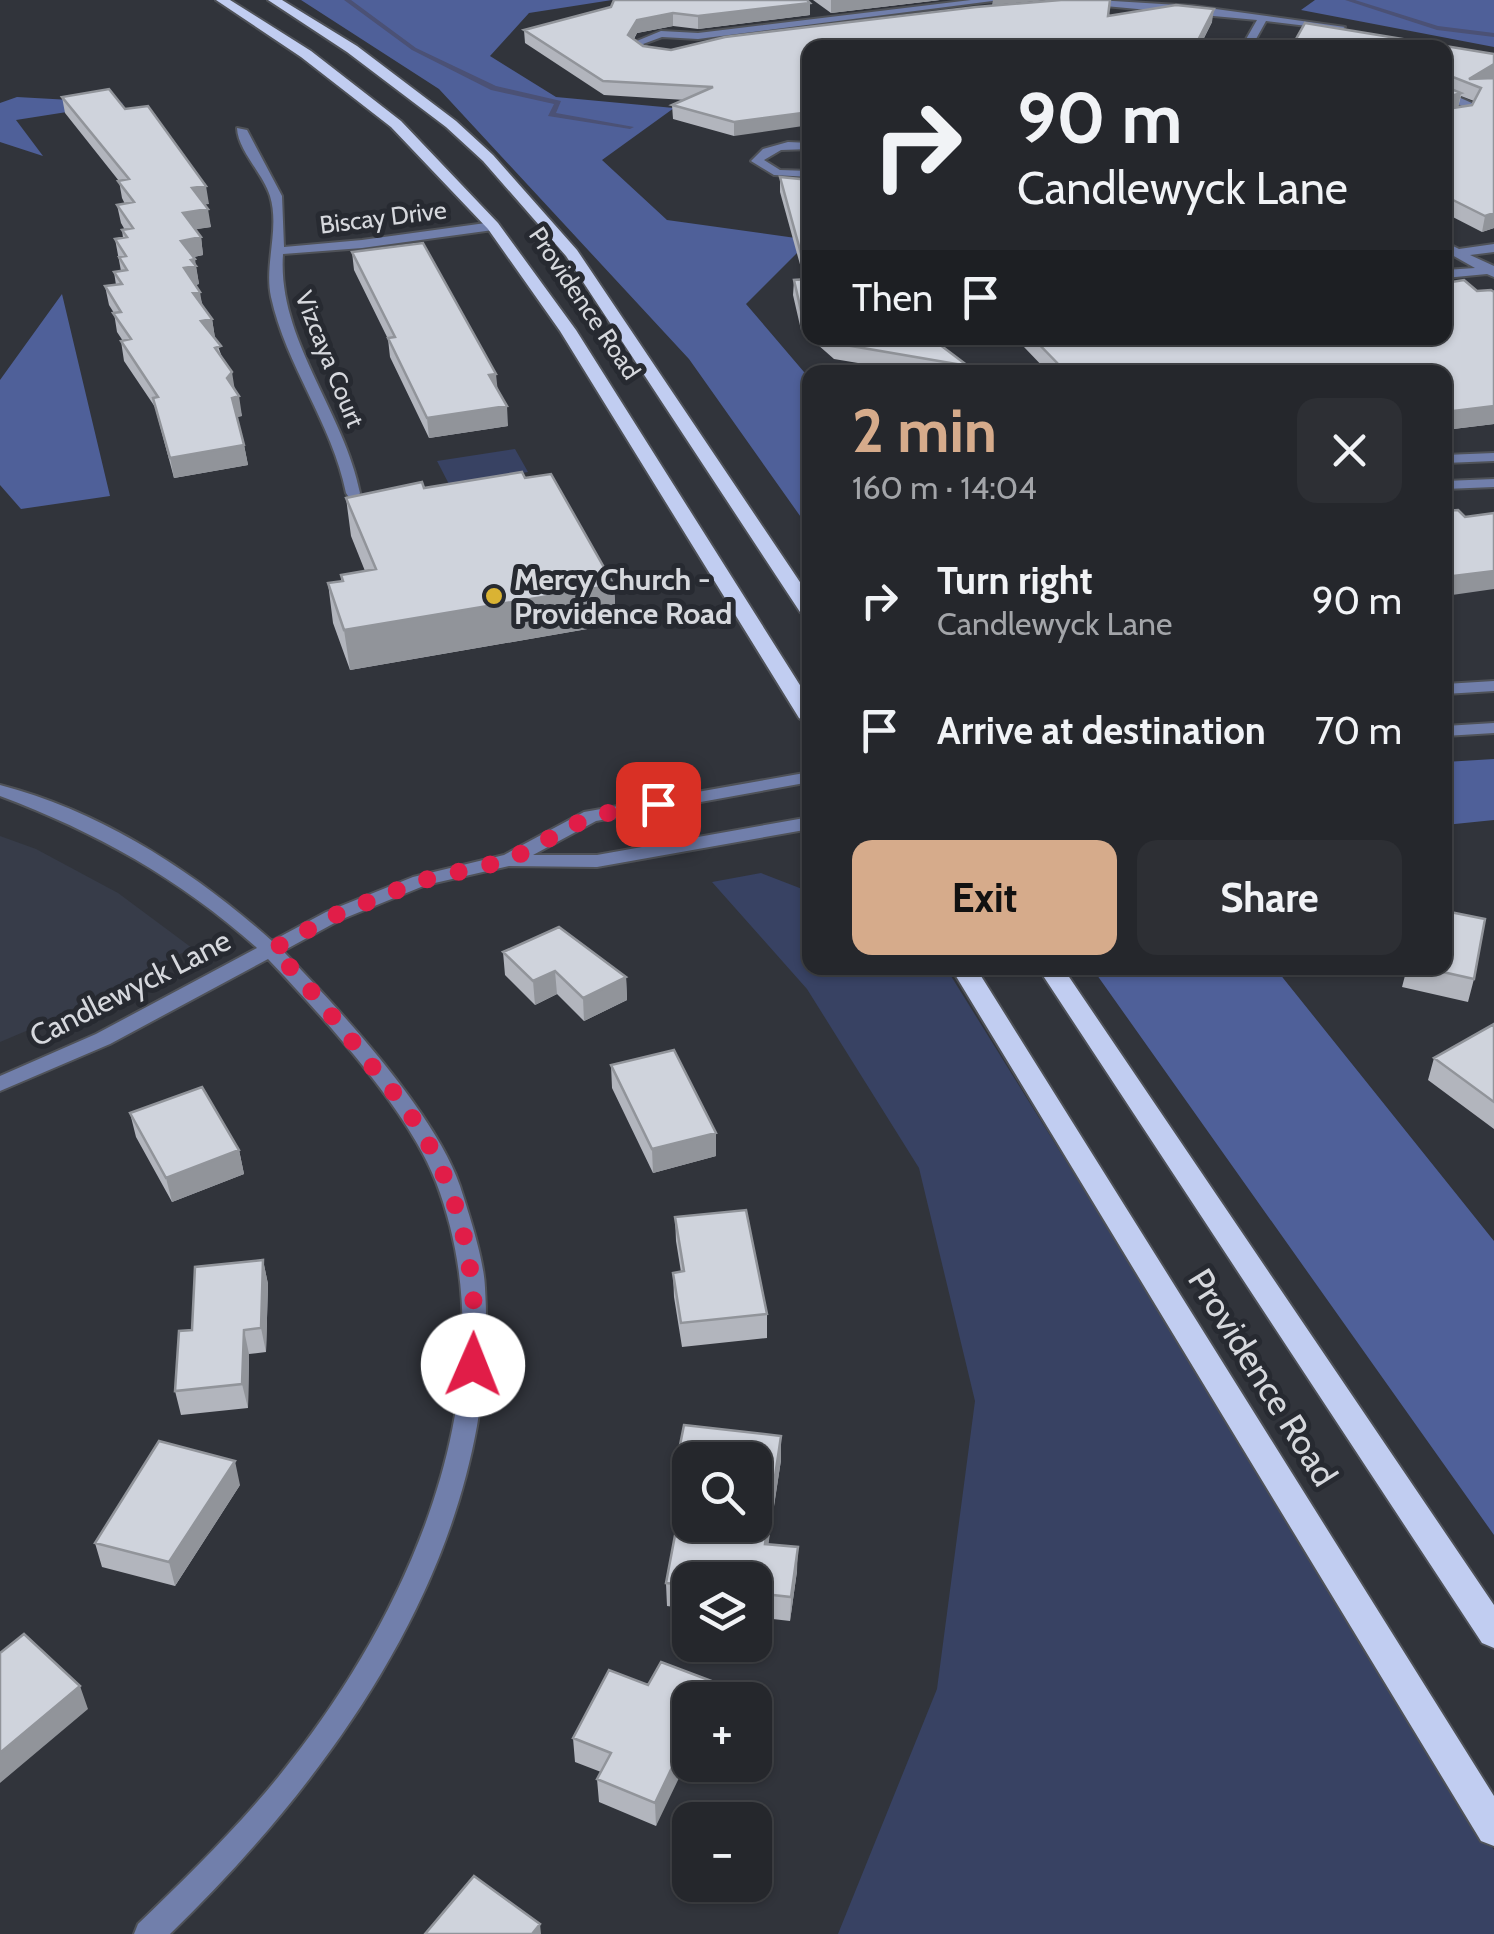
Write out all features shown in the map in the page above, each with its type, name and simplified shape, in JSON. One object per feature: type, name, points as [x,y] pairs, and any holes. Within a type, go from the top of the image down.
[{"type":"main road","name":"Providence Road","points":[[222,0],[306,54],[396,124],[493,226],[578,347],[802,705]]},
{"type":"main road","name":"Providence Road","points":[[274,0],[352,49],[451,124],[488,158],[560,240],[662,385],[802,600]]},
{"type":"main road","name":"Providence Road","points":[[968,975],[1494,1829]]},
{"type":"main road","name":"Providence Road","points":[[1055,975],[1494,1633]]},
{"type":"street","points":[[837,0],[873,26]]},
{"type":"street","points":[[665,57],[641,52],[637,43],[661,34],[698,36],[995,0]]},
{"type":"street","points":[[1077,3],[1340,27]]},
{"type":"street","points":[[810,7],[841,30]]},
{"type":"street","points":[[698,36],[709,41],[711,47],[1003,10]]},
{"type":"street","points":[[1250,40],[1263,17]]},
{"type":"street","points":[[1452,97],[1470,106],[1464,114],[1452,117]]},
{"type":"street","name":"Vizcaya Court","points":[[241,130],[272,184],[278,204],[278,297],[304,370],[349,460],[353,493]]},
{"type":"street","points":[[802,146],[772,148],[757,161],[778,173],[802,174]]},
{"type":"street","name":"Biscay Drive","points":[[277,251],[493,226]]},
{"type":"street","points":[[1452,251],[1494,248]]},
{"type":"street","points":[[1452,252],[1493,271]]},
{"type":"street","points":[[1452,274],[1493,271]]},
{"type":"street","points":[[1452,459],[1494,456]]},
{"type":"street","points":[[1465,458],[1490,483]]},
{"type":"street","points":[[1452,486],[1490,483]]},
{"type":"street","points":[[1452,689],[1494,686]]},
{"type":"street","points":[[1452,731],[1494,728]]},
{"type":"street","name":"Candlewyck Lane","points":[[509,860],[591,816],[802,778]]},
{"type":"street","points":[[0,790],[106,833],[178,874],[273,949],[306,982],[416,1122],[448,1185],[469,1257],[476,1336],[468,1423],[444,1514],[422,1570],[366,1680],[285,1792],[239,1848],[149,1934]]},
{"type":"street","name":"Candlewyck Lane","points":[[0,1084],[102,1039],[333,916],[420,881],[509,860],[597,861],[802,823]]},
{"type":"shaded area","points":[[301,0],[612,0],[529,13],[490,56],[556,97],[674,108],[602,160],[667,220],[802,239],[802,248],[746,304],[802,370],[802,519],[689,359],[439,89]]},
{"type":"shaded area","points":[[1315,0],[1494,0],[1494,47],[1301,10]]},
{"type":"shaded area","points":[[17,97],[124,103],[16,120],[43,156],[0,142],[0,103]]},
{"type":"shaded area","points":[[62,294],[110,496],[21,509],[0,485],[0,380]]},
{"type":"shaded area","points":[[515,449],[528,472],[479,480],[452,490],[437,461]]},
{"type":"shaded area","points":[[1494,759],[1494,820],[1452,824],[1452,762]]},
{"type":"shaded area","points":[[0,836],[36,849],[118,893],[192,948],[0,1042]]},
{"type":"shaded area","points":[[761,873],[802,889],[802,975],[950,975],[1494,1850],[1494,1934],[838,1934],[937,1689],[975,1401],[919,1168],[807,989],[712,882]]},
{"type":"shaded area","points":[[1097,975],[1281,975],[1494,1241],[1494,1535]]},
{"type":"building","points":[[614,0],[810,3],[698,16],[673,13],[637,20],[628,35],[643,46],[671,50],[725,37],[1061,0],[1110,0],[1108,16],[1176,5],[1214,9],[1198,40],[802,40],[802,113],[734,122],[672,105],[713,87],[603,81],[524,30],[611,7]]},
{"type":"building","points":[[1305,23],[1409,40],[1295,40]]},
{"type":"building","points":[[1452,47],[1494,54],[1494,64],[1469,79],[1494,78],[1494,213],[1485,216],[1452,200],[1452,108],[1472,105],[1481,88],[1452,77]]},
{"type":"building","points":[[109,89],[125,109],[148,106],[206,186],[192,188],[208,209],[183,213],[201,237],[181,241],[196,266],[184,268],[200,292],[193,293],[212,319],[201,321],[221,346],[215,348],[232,372],[227,378],[239,396],[232,398],[244,445],[170,458],[153,398],[158,397],[121,341],[131,339],[113,313],[121,312],[105,286],[122,284],[114,272],[127,270],[119,257],[126,256],[115,239],[127,237],[122,230],[133,228],[117,205],[134,202],[118,181],[129,179],[62,97]]},
{"type":"building","points":[[780,177],[802,179],[802,257]]},
{"type":"building","points":[[423,243],[496,374],[489,375],[507,406],[427,418],[388,338],[395,337],[352,252]]},
{"type":"building","points":[[802,279],[802,315],[794,280]]},
{"type":"building","points":[[1464,280],[1477,291],[1494,292],[1494,406],[1452,411],[1452,365],[1059,365],[1040,345],[1452,345],[1452,282]]},
{"type":"building","points":[[846,345],[940,345],[967,365]]},
{"type":"building","points":[[522,472],[525,478],[551,474],[614,585],[344,630],[328,583],[343,581],[341,575],[376,569],[346,498],[422,482],[424,488]]},
{"type":"building","points":[[1452,510],[1458,510],[1465,517],[1494,513],[1494,571],[1452,576]]},
{"type":"building","points":[[1452,912],[1485,919],[1474,979],[1452,974]]},
{"type":"building","points":[[559,927],[626,977],[583,998],[555,971],[533,981],[503,952]]},
{"type":"building","points":[[1494,1024],[1494,1102],[1434,1058]]},
{"type":"building","points":[[674,1050],[716,1133],[652,1149],[611,1065]]},
{"type":"building","points":[[202,1087],[239,1150],[166,1178],[130,1113]]},
{"type":"building","points":[[746,1210],[767,1314],[681,1323],[673,1273],[684,1271],[675,1217]]},
{"type":"building","points":[[263,1260],[261,1328],[244,1330],[242,1384],[175,1391],[179,1331],[192,1330],[195,1267]]},
{"type":"building","points":[[684,1425],[781,1436],[772,1497],[772,1442],[681,1442]]},
{"type":"building","points":[[159,1441],[235,1461],[169,1562],[95,1543]]},
{"type":"building","points":[[674,1542],[765,1542],[798,1547],[791,1597],[772,1595],[772,1562],[672,1562],[672,1584],[666,1583]]},
{"type":"building","points":[[24,1634],[80,1686],[0,1753],[0,1653]]},
{"type":"building","points":[[661,1662],[714,1682],[672,1682],[672,1768],[655,1803],[597,1779],[611,1753],[573,1738],[609,1670],[648,1685]]},
{"type":"building","points":[[474,1876],[540,1924],[532,1934],[425,1934]]},
{"type":"waterway","points":[[347,0],[414,49],[494,88],[558,103],[551,114],[630,127]]},
{"type":"waterway","points":[[1348,0],[1437,28],[1494,35]]},
{"type":"place","name":"Mercy Church - Providence Road","points":[[494,596]]},
{"type":"route","points":[[473,1365],[476,1336],[469,1257],[448,1185],[416,1122],[306,982],[273,949],[333,916],[420,881],[509,860],[591,816],[658,804]]}]
